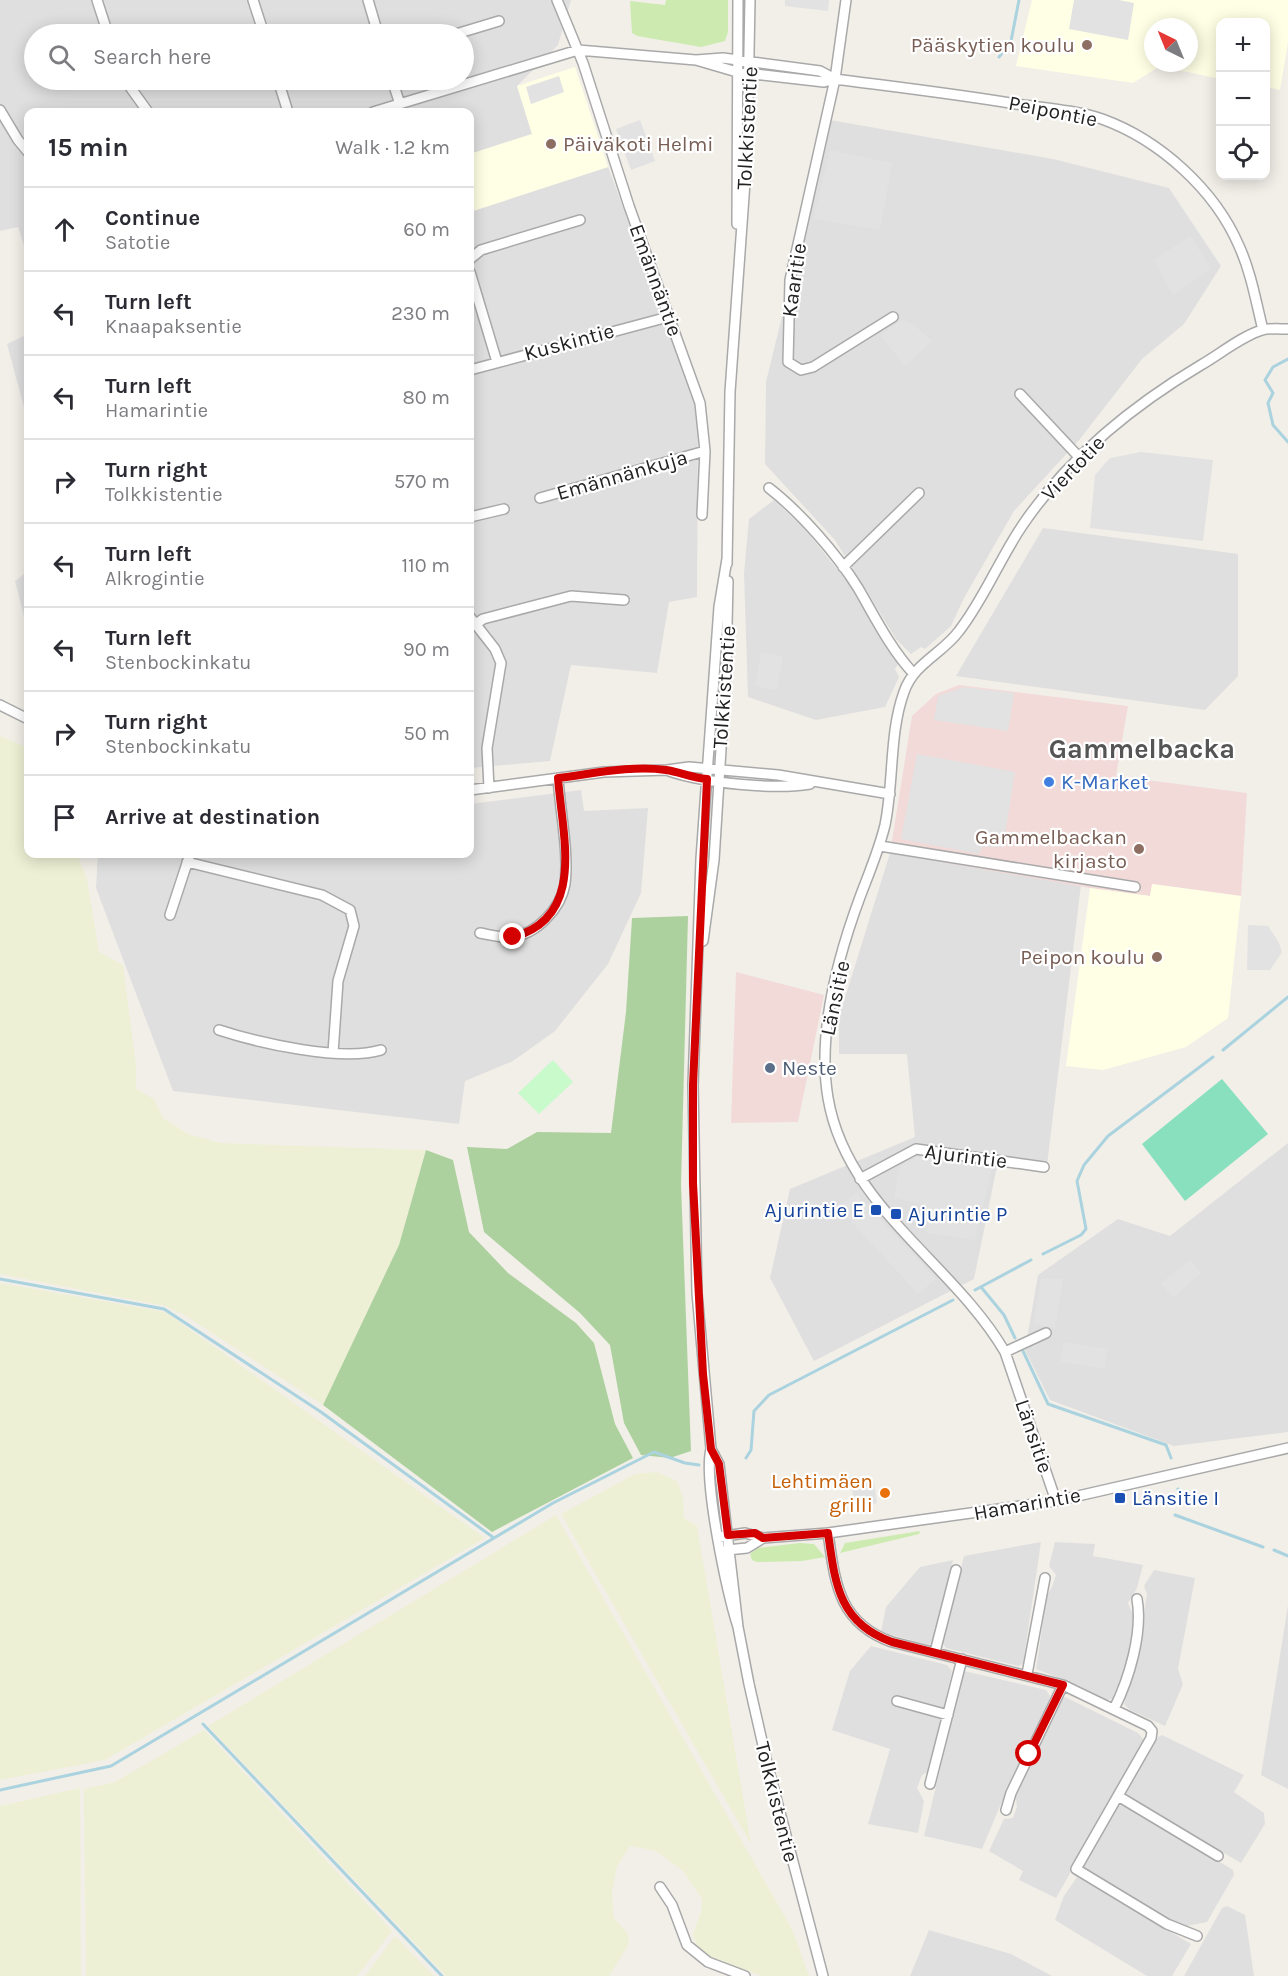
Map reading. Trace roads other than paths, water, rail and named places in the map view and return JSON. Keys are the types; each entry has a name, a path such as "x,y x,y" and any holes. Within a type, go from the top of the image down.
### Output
{"street":[{"path":"97,0 105,24"},
{"path":"253,0 261,24"},
{"path":"368,0 375,24"},
{"name":"Emännäntie","path":"556,0 578,50 629,206 700,403 705,451 702,515"},
{"name":"Tolkkistentie","path":"738,0 735,198 738,256"},
{"name":"Tolkkistentie","path":"699,958 708,919 727,660 730,392 751,62 750,0"},
{"path":"835,79 846,0"},
{"path":"474,29 500,21"},
{"path":"474,82 578,50 696,60"},
{"name":"Peipontie","path":"696,60 723,58 820,71 835,79 1101,119 1157,148 1203,191 1224,218 1245,261 1263,330"},
{"name":"Peipontie","path":"696,60 750,74 824,82 835,79"},
{"name":"Kaaritie","path":"835,79 790,280 788,362 801,370 813,367 893,317"},
{"path":"132,90 145,108"},
{"path":"281,90 287,108"},
{"path":"395,90 400,104"},
{"path":"386,108 446,90"},
{"path":"0,111 24,147"},
{"path":"474,256 481,250 580,220"},
{"path":"474,285 497,362"},
{"name":"Kuskintie","path":"474,369 669,317"},
{"name":"Viertotie","path":"913,673 959,632 1021,527 1079,457 1160,391 1263,330 1288,329"},
{"path":"1020,394 1079,457"},
{"name":"Emännänkuja","path":"540,498 705,451"},
{"path":"769,488 786,501 843,567 897,653 913,673"},
{"path":"843,567 919,493"},
{"path":"474,517 504,510"},
{"name":"Tolkkistentie","path":"727,559 719,607 701,871 693,1085 693,1183 697,1293 711,1449 719,1464 723,1536 738,1627 767,1763 823,1976"},
{"path":"474,621 571,596 624,600"},
{"path":"474,622 495,649 501,663 487,748 489,788"},
{"name":"Länsitie","path":"913,673 904,691 899,712 890,794 880,846 858,901 825,1032 828,1100 842,1145 860,1179 889,1215 975,1308 1005,1352 1056,1501"},
{"path":"0,705 24,717"},
{"path":"474,790 558,778 625,771 667,770 688,766 778,775 890,794"},
{"path":"667,770 686,777 776,786 817,783"},
{"path":"480,933 503,937 524,934 547,918 563,894 565,871 558,778"},
{"path":"880,846 1135,887"},
{"path":"170,915 189,858 322,896 350,910 354,926 338,981 333,1053"},
{"path":"219,1030 242,1038 333,1053 369,1053 381,1050"},
{"name":"Ajurintie","path":"860,1179 916,1149 1044,1167"},
{"path":"1005,1352 1046,1333"},
{"name":"Hamarintie","path":"725,1550 754,1545 763,1538 828,1533 1056,1501 1288,1448"},
{"name":"Hamarintie","path":"723,1536 755,1533 763,1538"},
{"path":"828,1533 839,1595 853,1616 877,1636 1063,1685 1148,1726 1152,1731 1151,1738 1071,1879"},
{"path":"935,1652 956,1570"},
{"path":"1028,1674 1045,1578"},
{"path":"1114,1709 1130,1671 1139,1614 1137,1599"},
{"path":"930,1784 962,1659"},
{"path":"1006,1810 1011,1792 1063,1685"},
{"path":"897,1701 948,1715"},
{"path":"1118,1796 1218,1856"},
{"path":"1076,1869 1167,1924 1197,1936"},
{"path":"660,1887 672,1905 687,1945 708,1962 745,1976"}],"waterway":[{"path":"999,57 1011,41 1019,0"},
{"path":"1288,359 1273,367 1265,380 1273,393 1268,403 1273,425 1288,442"},
{"path":"1223,1050 1288,997"},
{"path":"1043,1254 1081,1235 1086,1229 1077,1181 1084,1165 1108,1136 1213,1057"},
{"path":"975,1290 1031,1260"},
{"path":"0,1279 164,1309 321,1412 494,1538"},
{"path":"981,1287 1004,1315 1015,1338"},
{"path":"746,1458 751,1450 754,1411 769,1395 953,1300"},
{"path":"1023,1351 1048,1404 1166,1445 1171,1458"},
{"path":"0,1790 111,1766 553,1503 654,1452 685,1463 699,1465"},
{"path":"1175,1515 1263,1547"},
{"path":"1274,1550 1288,1556"},
{"path":"203,1724 442,1976"}],"place":[{"name":"Pääskytien koulu","path":"1087,45"},
{"name":"Päiväkoti Helmi","path":"551,144"},
{"name":"K-Market","path":"1049,782"},
{"name":"Gammelbackan kirjasto","path":"1139,849"},
{"name":"Peipon koulu","path":"1157,957"},
{"name":"Neste","path":"770,1068"},
{"name":"Ajurintie E","path":"876,1210"},
{"name":"Ajurintie P","path":"896,1214"},
{"name":"Lehtimäen grilli","path":"885,1493"},
{"name":"Länsitie I","path":"1120,1498"}],"district":[{"name":"Gammelbacka","path":"1142,749"}]}
